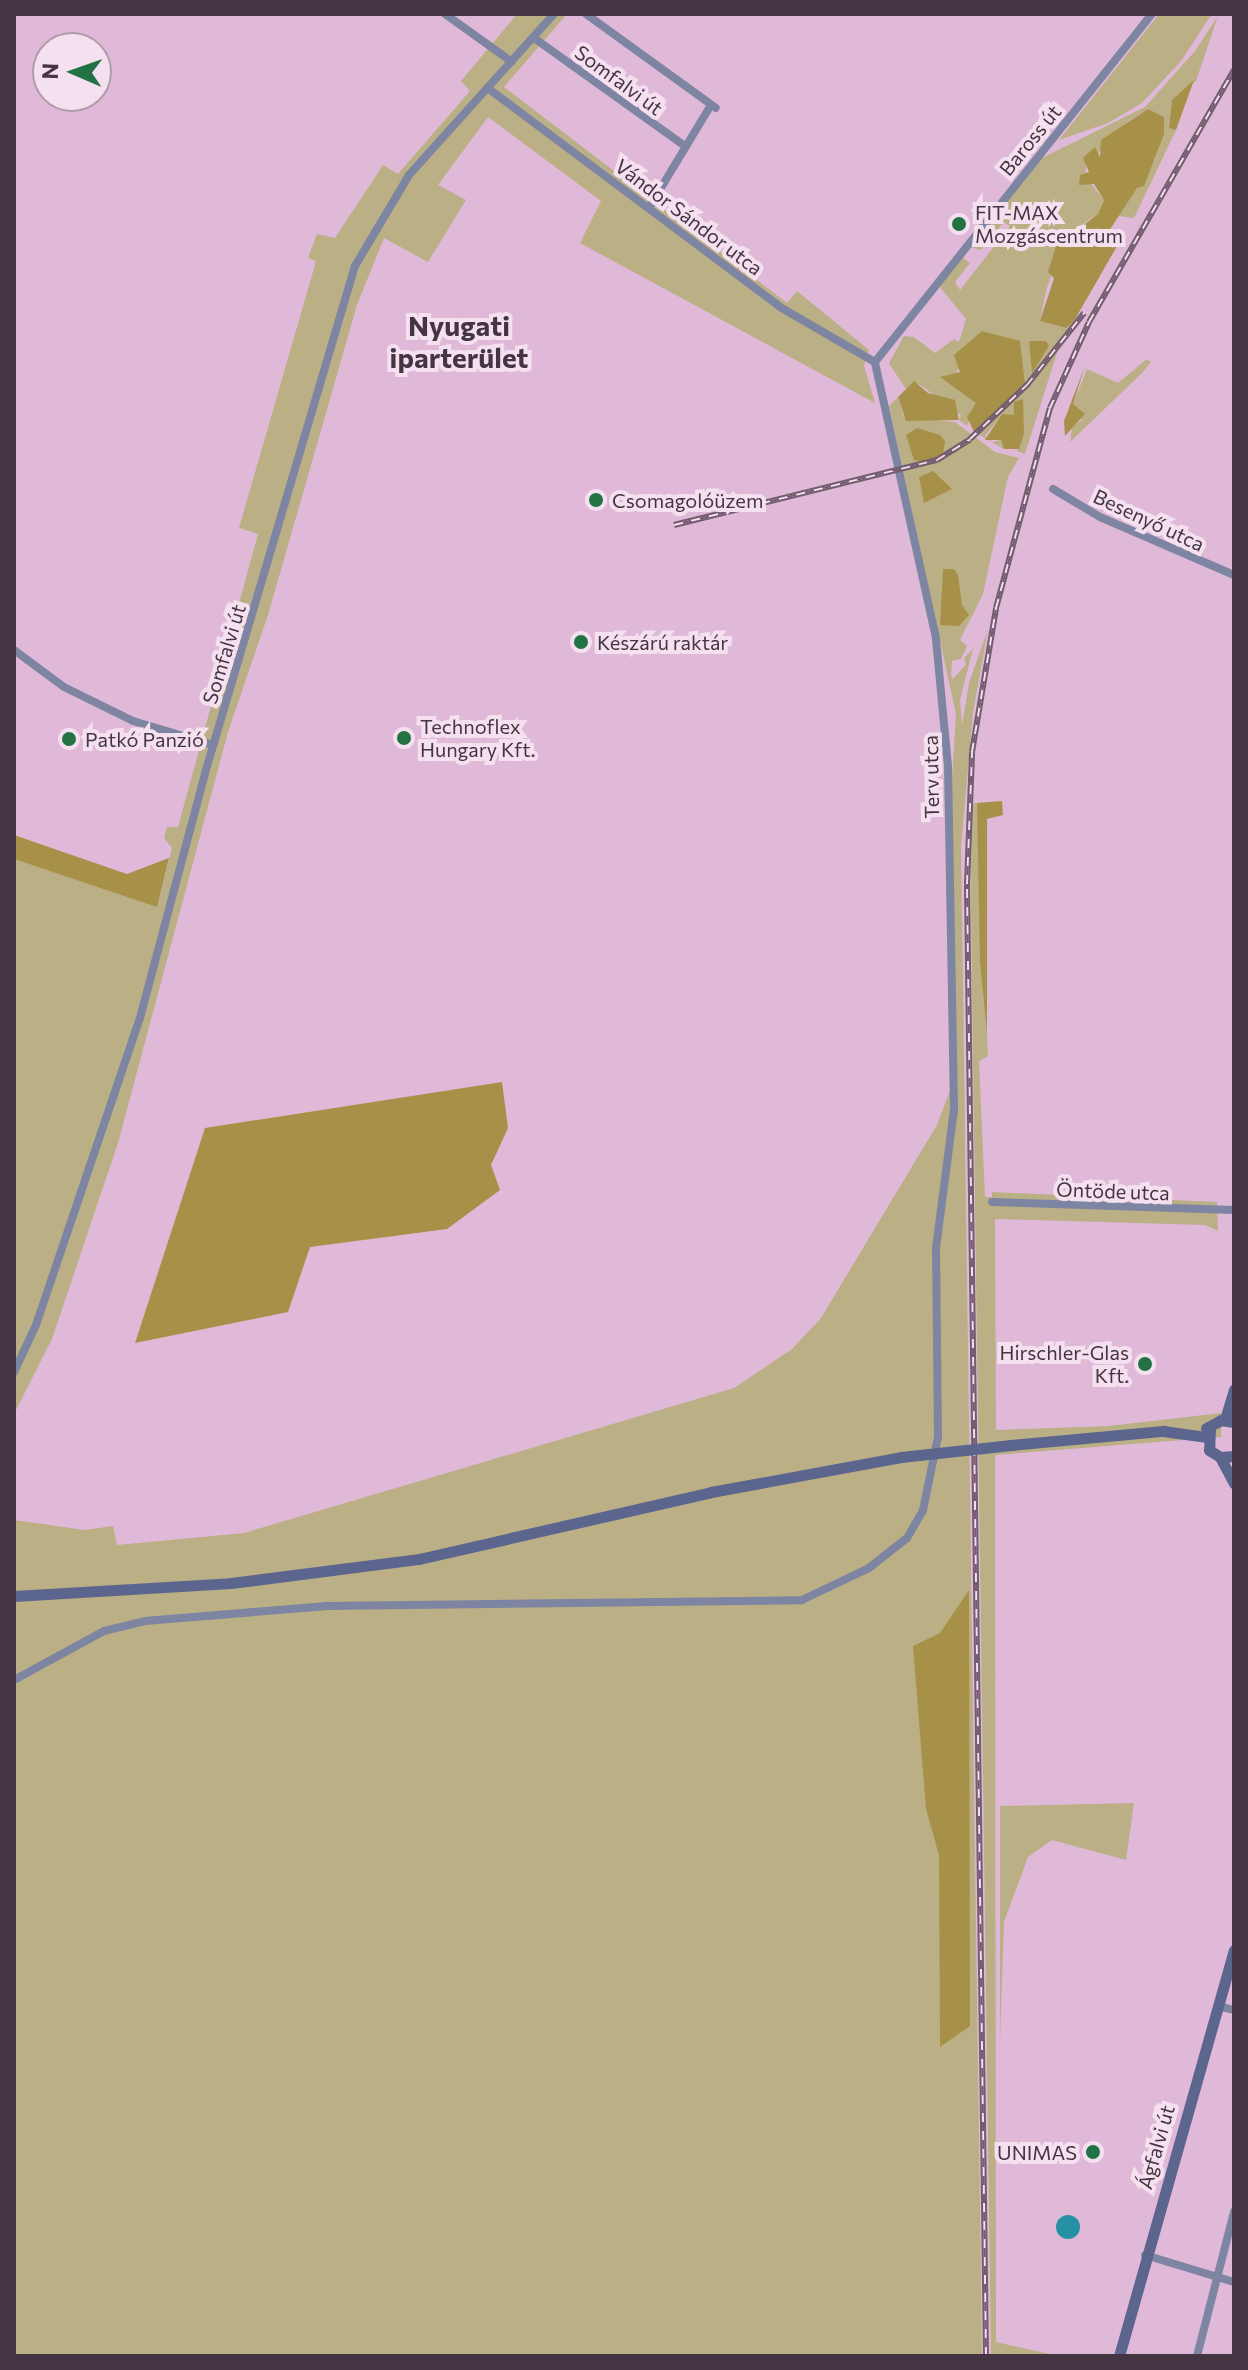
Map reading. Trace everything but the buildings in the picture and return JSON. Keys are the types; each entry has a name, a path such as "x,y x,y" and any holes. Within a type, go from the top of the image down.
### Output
{"main road":[{"path":"14,1596 231,1583 365,1567 490,1546 711,1492 901,1457 1011,1445 1203,1432 1229,1421 1234,1389"},
{"path":"1203,1432 1209,1450 1220,1457 1234,1483"},
{"path":"1220,1457 1234,1456"},
{"name":"Ágfalvi út","path":"1119,2356 1188,2099 1221,2007 1234,1950"}],"street":[{"path":"445,14 512,62"},
{"name":"Somfalvi út","path":"14,1372 36,1325 140,1018 213,745 355,266 409,175 554,14"},
{"path":"586,14 714,106 685,146 650,206"},
{"name":"Baross út","path":"875,362 1152,14"},
{"name":"Somfalvi út","path":"534,38 685,146"},
{"name":"Vándor Sándor utca","path":"489,89 650,206 780,307 875,362"},
{"name":"Terv utca","path":"14,1680 104,1631 145,1621 327,1606 773,1604 829,1591 907,1538 927,1498 938,1437 936,1248 945,1199 954,1110 945,714 926,587 875,362"},
{"name":"Besenyő utca","path":"1053,489 1100,517 1234,575"},
{"path":"14,650 33,660 55,682 133,721 213,745"},
{"name":"Öntöde utca","path":"992,1202 1234,1210"},
{"path":"1221,2007 1234,2010"},
{"path":"1197,2356 1215,2276 1234,2212"},
{"path":"1145,2255 1234,2282"}],"shaded area":[{"path":"517,14 567,14 504,87 787,303 797,291 869,350 864,366 875,403 580,243 601,201 488,117 438,185 466,200 428,262 384,238 357,305 268,615 228,732 118,1143 52,1339 14,1414 14,859 157,906 172,848 164,838 167,827 178,827 258,534 239,528 316,261 308,258 317,234 335,238 383,165 398,174 470,91 461,81"},
{"path":"1159,14 1212,14 1181,61 1142,103 1108,123 1059,140"},
{"path":"1218,16 1196,81 1172,100 1169,128 1176,130 1134,218 1118,216 1155,159 1163,124 1148,109 1127,122 1086,167 1085,176 1104,200 1098,214 1064,236 1046,291 1040,321 1065,328 1074,321 1061,340 1025,454 1017,451 1024,434 1014,415 1002,415 985,436 992,442 1001,440 1004,449 974,432 1001,408 1007,339 982,331 955,375 955,385 976,403 967,426 959,420 961,415 919,384 905,388 889,363 904,336 914,337 935,353 954,339 959,342 966,319 939,286 962,257 970,263 955,282 960,290 1010,226 1004,222 981,250 970,247 1040,159 1145,107 1195,51"},
{"path":"1194,80 1176,130 1169,128 1172,100"},
{"path":"1148,109 1164,117 1164,134 1144,186 1137,188 1107,234 1120,241 1074,321 1066,328 1040,321 1054,278 1048,272 1056,246 1098,214 1104,200 1094,184 1079,185 1080,175 1089,172 1083,158 1095,147 1100,157 1101,140"},
{"path":"982,331 1020,341 1025,384 974,432 967,417 976,403 940,377 960,372 954,355"},
{"path":"1029,341 1046,341 1049,346 1032,373"},
{"path":"1147,359 1151,362 1142,373 1070,442 1072,427 1082,420 1073,404 1087,369 1118,383"},
{"path":"1085,366 1073,404 1085,414 1065,436 1064,421"},
{"path":"914,381 928,393 955,400 959,420 906,421 898,397"},
{"path":"898,397 904,417 955,422 995,452 1019,458 1008,477 983,594 960,640 967,646 961,659 952,661 951,676 953,679 966,664 964,658 973,649 960,700 962,725 969,683 988,629 973,713 961,847 982,2356 14,2356 14,1520 85,1530 113,1526 117,1545 244,1533 734,1388 792,1349 821,1318 937,1125 954,1080 949,1055 953,1026 951,796 956,714 889,406"},
{"path":"1023,399 1024,434 1019,449 1004,449 1001,440 985,440 1002,414 1014,415 1014,402"},
{"path":"917,428 940,435 945,441 943,454 926,462 914,460 906,435"},
{"path":"933,471 952,489 924,503 919,477"},
{"path":"943,569 954,569 958,575 962,605 969,615 959,626 940,625"},
{"path":"1002,801 1003,815 987,819 987,1033 980,961 977,803"},
{"path":"977,803 988,1056 979,1061 985,1197 992,1197 992,1192 1217,1202 1218,1231 1205,1225 995,1219 996,1430 1109,1426 1221,1413 1221,1437 995,1455 996,2342 1058,2356 991,2356 970,840 971,804"},
{"path":"14,835 127,874 169,858 157,907 14,859"},
{"path":"502,1082 508,1128 491,1165 500,1190 447,1229 310,1247 288,1312 135,1343 205,1128"},
{"path":"969,1590 970,2026 940,2047 939,1855 926,1809 913,1646 940,1633"},
{"path":"1134,1803 1126,1860 1052,1840 1028,1857 1004,1922 1000,2041 1000,1806"}],"water":[{"path":"1068,2215 1076,2219 1080,2227 1076,2235 1068,2239 1060,2235 1056,2227 1060,2219"}],"railway":[{"path":"986,2356 967,884 972,752 996,608 1050,408 1089,322 1234,70"},
{"path":"674,525 937,460 970,439 1027,385 1084,313"}],"place":[{"name":"FIT-MAX Mozgáscentrum","path":"959,224"},
{"name":"Csomagolóüzem","path":"596,500"},
{"name":"Készárú raktár","path":"581,642"},
{"name":"Technoflex Hungary Kft.","path":"404,738"},
{"name":"Patkó Panzió","path":"69,739"},
{"name":"Hirschler-Glas Kft.","path":"1145,1364"},
{"name":"UNIMAS","path":"1093,2152"}],"district":[{"name":"Nyugati iparterület","path":"459,341"}]}
